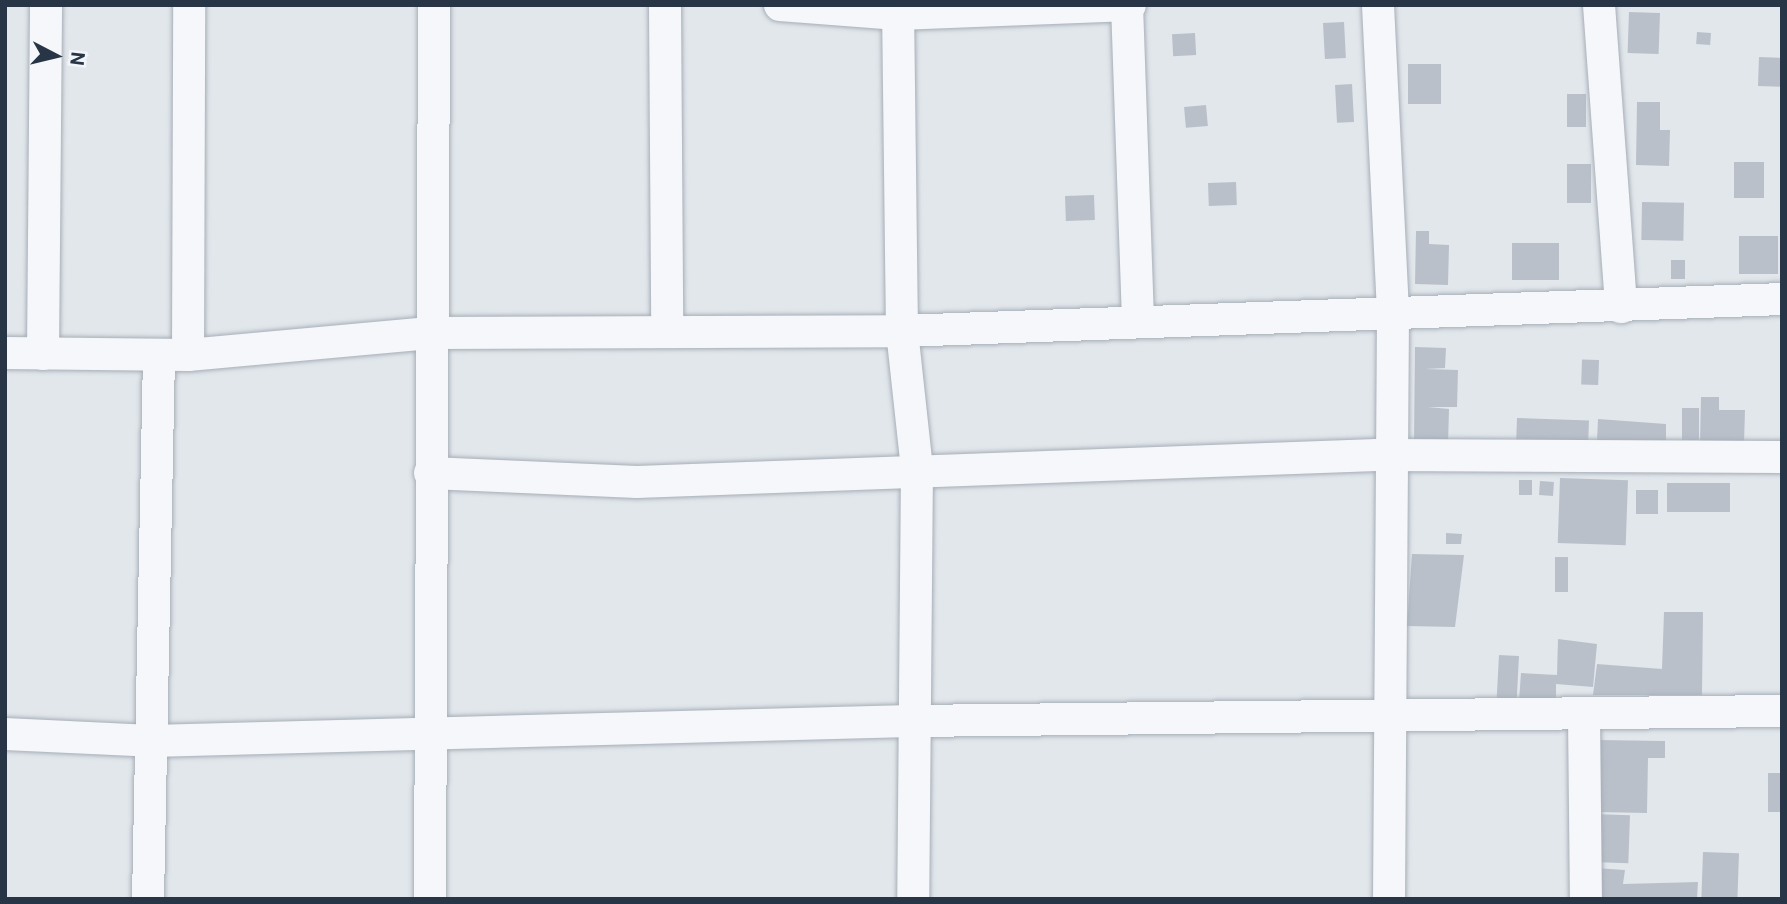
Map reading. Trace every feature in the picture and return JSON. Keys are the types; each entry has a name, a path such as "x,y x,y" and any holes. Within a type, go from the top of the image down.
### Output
{"street":[{"path":"43,354 46,5"},
{"path":"148,899 151,741 189,5"},
{"path":"430,899 428,733 434,5"},
{"path":"665,5 667,329"},
{"path":"780,5 898,9 1128,5 1138,321"},
{"path":"1378,5 1393,315 1386,719 1389,899"},
{"path":"1599,5 1621,307"},
{"path":"898,9 902,331 917,468 911,721 913,899"},
{"path":"5,354 173,355 430,333 667,329 902,331 1138,321 1621,307 1782,299"},
{"path":"430,473 637,482 917,468 1390,455 1782,457"},
{"path":"5,734 151,741 911,721 1386,719 1782,711"},
{"path":"1584,715 1586,899"}],"building":[{"path":"1629,12 1660,13 1659,54 1628,53"},
{"path":"1344,22 1346,58 1325,59 1323,23"},
{"path":"1697,32 1711,33 1710,45 1696,44"},
{"path":"1195,33 1196,55 1173,56 1172,34"},
{"path":"1759,57 1782,58 1781,87 1758,86"},
{"path":"1408,64 1441,64 1441,104 1408,104"},
{"path":"1352,84 1354,122 1337,123 1335,85"},
{"path":"1567,94 1586,94 1586,127 1567,127"},
{"path":"1637,102 1660,102 1660,130 1670,130 1669,166 1636,165"},
{"path":"1206,105 1208,126 1186,128 1184,107"},
{"path":"1734,162 1764,162 1764,198 1734,198"},
{"path":"1567,164 1591,164 1591,203 1567,203"},
{"path":"1236,182 1237,205 1209,206 1208,183"},
{"path":"1094,195 1095,220 1066,221 1065,196"},
{"path":"1642,202 1684,203 1683,241 1641,240"},
{"path":"1416,231 1429,231 1429,244 1449,245 1448,285 1415,284"},
{"path":"1739,236 1778,236 1778,274 1739,274"},
{"path":"1512,243 1559,243 1559,280 1512,280"},
{"path":"1671,260 1685,260 1685,279 1671,279"},
{"path":"1415,347 1446,348 1445,368 1425,369 1458,370 1457,407 1428,407 1449,409 1448,444 1414,443"},
{"path":"1582,359 1599,360 1598,385 1581,384"},
{"path":"1701,397 1719,397 1719,410 1745,410 1744,443 1700,442"},
{"path":"1682,408 1699,408 1699,440 1682,440"},
{"path":"1517,418 1589,421 1588,444 1516,442"},
{"path":"1598,419 1666,424 1666,442 1597,441"},
{"path":"1560,478 1628,480 1626,545 1558,543"},
{"path":"1519,480 1532,480 1532,495 1519,495"},
{"path":"1540,481 1554,482 1553,496 1539,495"},
{"path":"1667,483 1730,483 1730,512 1667,512"},
{"path":"1636,490 1658,490 1658,514 1636,514"},
{"path":"1446,533 1462,534 1461,544 1446,544"},
{"path":"1412,554 1464,555 1455,627 1407,626"},
{"path":"1555,557 1568,557 1568,592 1555,592"},
{"path":"1664,612 1703,612 1702,695 1593,695 1597,664 1662,669"},
{"path":"1558,639 1597,644 1593,687 1556,684 1556,701 1519,701 1521,673 1557,675"},
{"path":"1499,655 1519,656 1517,699 1497,698"},
{"path":"1598,740 1665,741 1665,758 1648,758 1647,813 1597,812"},
{"path":"1768,773 1782,773 1782,812 1768,812"},
{"path":"1594,814 1630,815 1628,863 1592,862"},
{"path":"1703,852 1739,853 1737,899 1701,899"},
{"path":"1595,868 1625,870 1623,884 1698,882 1697,899 1600,899"}]}
